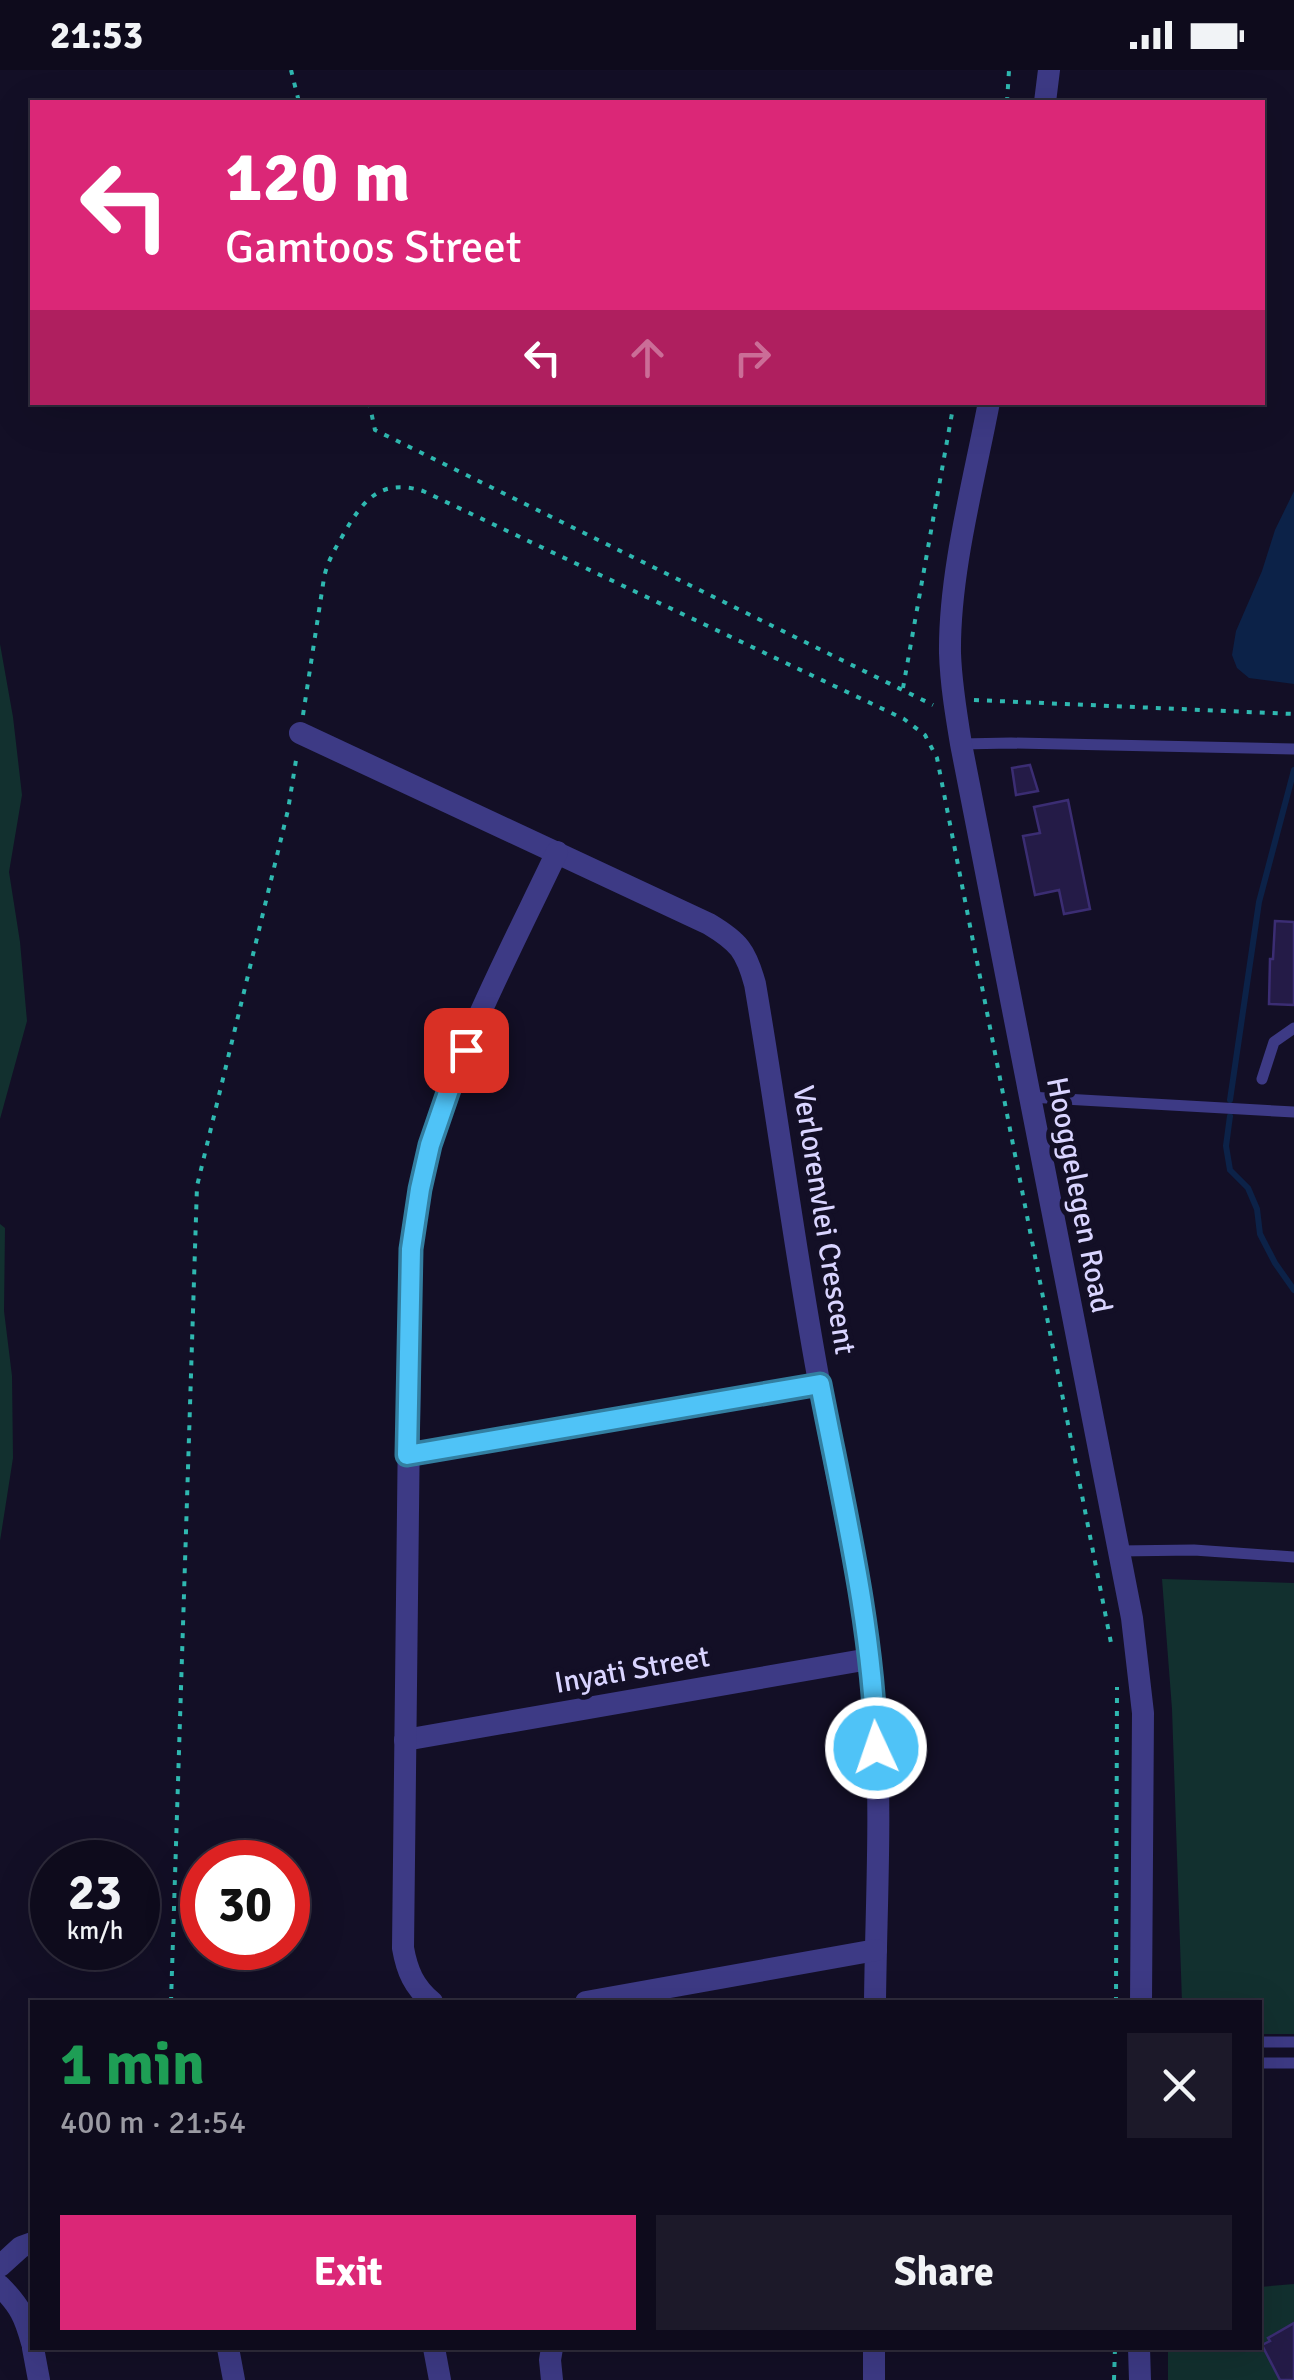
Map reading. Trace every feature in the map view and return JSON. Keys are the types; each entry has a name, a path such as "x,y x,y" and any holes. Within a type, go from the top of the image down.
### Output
{"street":[{"path":"1045,100 1049,70"},
{"name":"Hooggelegen Road","path":"988,405 954,583 950,654 955,708 1132,1618 1143,1713 1142,2000"},
{"name":"Verlorenvlei Crescent","path":"300,733 710,924 731,937 749,961 764,1032 820,1384 848,1526 875,1715 876,2000"},
{"path":"429,2000 411,1978 403,1948 411,1249 430,1145 453,1078 557,852"},
{"path":"407,1455 820,1384"},
{"name":"Inyati Street","path":"405,1740 868,1659"},
{"path":"597,2000 876,1950"},
{"path":"0,2266 21,2247 30,2245"},
{"path":"0,2286 25,2316 30,2335"},
{"path":"34,2350 38,2380"},
{"path":"228,2350 234,2380"},
{"path":"434,2350 440,2380"},
{"path":"552,2350 552,2380"},
{"path":"874,2350 874,2380"},
{"path":"1140,2350 1140,2380"}],"lane":[{"path":"961,744 1294,750"},
{"path":"1262,1080 1274,1042 1294,1028"},
{"path":"1029,1097 1294,1112"},
{"path":"1119,1551 1194,1550 1294,1557"},
{"path":"1262,2042 1294,2042"},
{"path":"1262,2063 1294,2063"}],"path":[{"path":"291,70 298,100"},
{"path":"1007,100 1009,70"},
{"path":"370,405 375,430 903,690 955,708 1294,714"},
{"path":"903,690 953,405"},
{"path":"171,2000 196,1186 288,810 324,578 330,559 358,509 386,489 411,488 441,500 904,718 925,735 937,758 1113,1653"},
{"path":"1116,2000 1117,1673"},
{"path":"1114,2350 1114,2380"}],"green space":[{"path":"0,644 22,795 9,872 27,1021 0,1119"},
{"path":"0,1224 5,1228 4,1311 12,1376 13,1458 0,1541"},
{"path":"1162,1579 1294,1583 1294,2034 1262,2034 1262,2000 1182,2000 1172,1709"},
{"path":"1294,2284 1294,2380 1168,2380 1168,2350 1262,2350 1262,2287"}],"water":[{"path":"1294,491 1294,684 1249,678 1237,668 1232,655 1236,631"}],"building":[{"path":"1030,765 1038,791 1016,795 1012,768"},
{"path":"1068,800 1090,909 1064,914 1059,890 1035,895 1023,836 1040,833 1034,807"},
{"path":"1275,921 1294,922 1294,1005 1269,1004"},
{"path":"1294,2323 1294,2380 1280,2380 1262,2345"}],"waterway":[{"path":"1230,1100 1259,902 1294,770"},
{"path":"1230,1116 1226,1146 1230,1170 1248,1188 1257,1209 1260,1234 1294,1290"}],"route":[{"path":"466,1050 430,1145 411,1249 407,1455 820,1384 864,1626 876,1748"}]}
